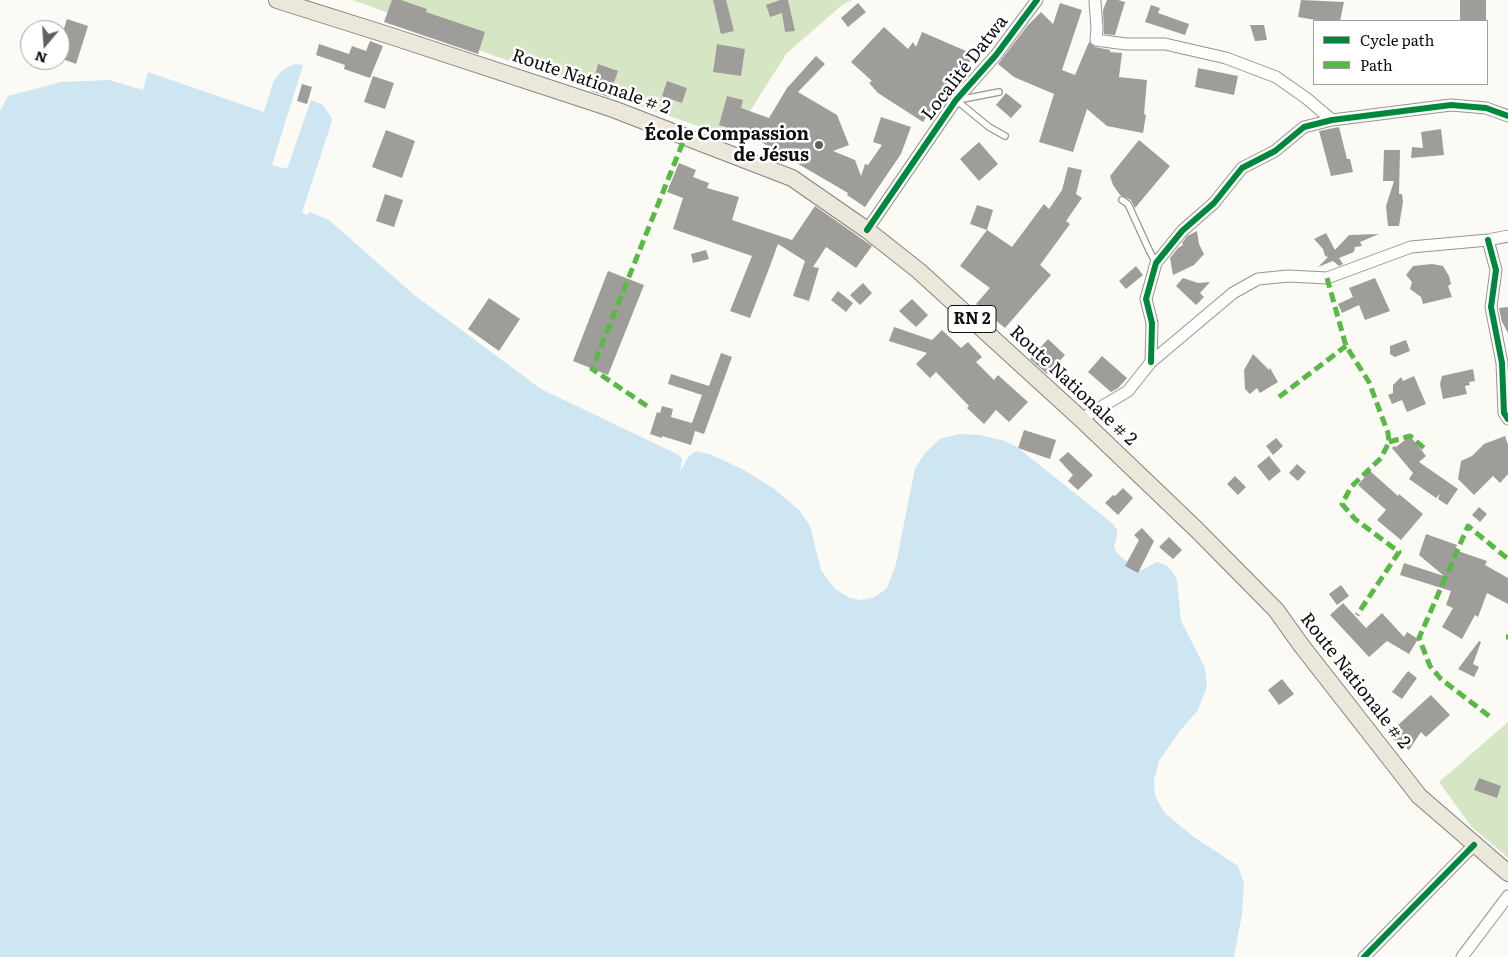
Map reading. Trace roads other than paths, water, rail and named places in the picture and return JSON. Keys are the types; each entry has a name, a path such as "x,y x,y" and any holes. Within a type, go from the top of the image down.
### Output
{"main road":[{"name":"Route Nationale # 2","path":"278,0 613,109 792,178 867,230 920,270 1081,419 1197,530 1276,610 1301,645 1419,796 1508,874"}],"street":[{"name":"Localité Datwa","path":"867,230 956,100 996,55 1037,0"},
{"path":"1083,0 1097,1 1096,40 1126,44 1165,44 1226,58 1276,77 1306,98 1332,120"},
{"path":"1150,362 1152,323 1146,299 1156,263 1182,231 1214,203 1242,168 1275,152 1304,127 1332,120 1450,105 1486,108 1508,116"},
{"path":"1081,419 1128,391 1150,362 1233,293 1258,279 1288,276 1326,278 1411,247 1488,240 1508,236"},
{"path":"1488,240 1496,270 1490,307 1502,363 1504,413 1508,419"},
{"path":"1364,957 1474,845"},
{"path":"1462,957 1508,896"}],"lane":[{"path":"956,100 999,92"},
{"path":"956,100 990,127 1005,136"},
{"path":"1122,200 1128,204 1156,263"}],"water":[{"path":"296,64 303,65 272,165 287,169 311,100 323,105 332,121 302,212 307,215 310,212 329,220 413,294 541,389 679,455 682,459 680,472 688,457 696,451 712,455 742,469 773,488 799,510 810,526 821,570 835,589 850,598 862,600 875,597 887,588 896,564 915,468 926,452 940,439 959,434 980,435 1005,441 1017,447 1112,523 1117,530 1115,550 1137,570 1142,570 1157,562 1166,565 1177,580 1181,621 1205,668 1207,686 1198,710 1179,732 1159,761 1154,780 1155,796 1165,813 1191,835 1238,866 1244,883 1242,914 1234,957 0,957 0,111 8,96 61,82 109,80 143,90 148,72 264,112 274,80 283,70"}],"place":[{"name":"École Compassion de Jésus","path":"819,145"}]}
